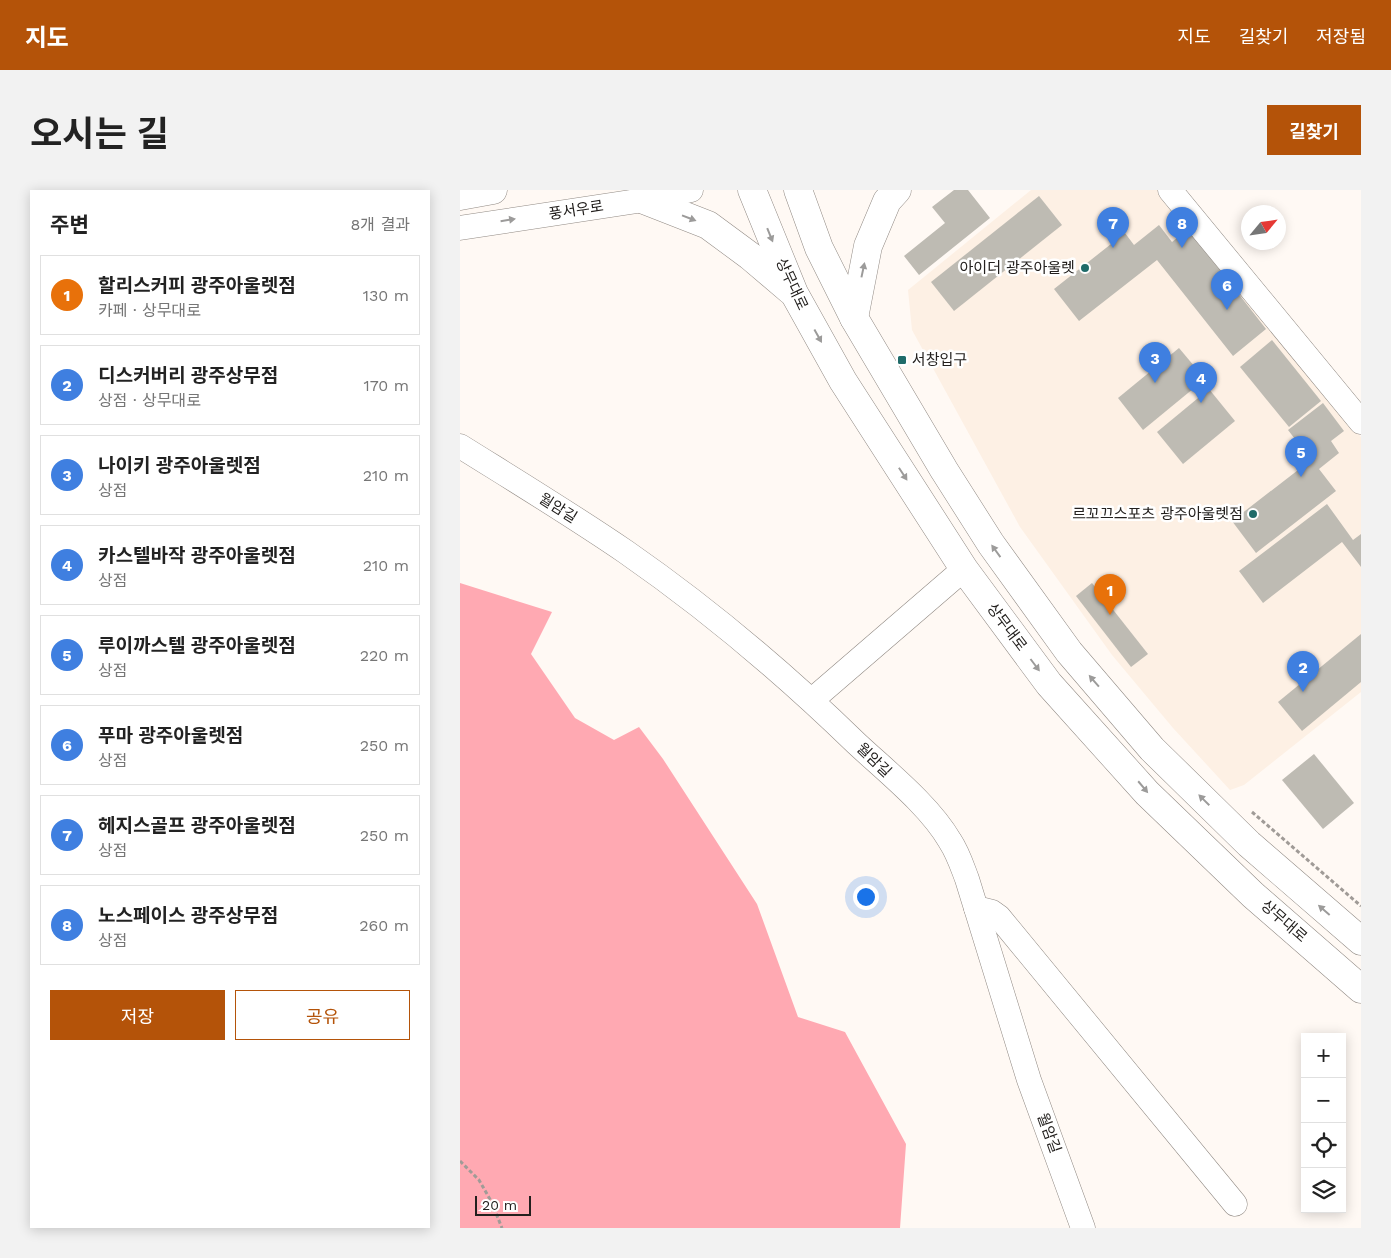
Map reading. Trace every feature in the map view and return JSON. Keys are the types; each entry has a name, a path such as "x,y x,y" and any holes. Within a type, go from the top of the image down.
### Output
{"main road":[{"path":"460,196 493,190"},
{"name":"상무대로","path":"752,190 794,294 843,381 964,569 1049,684 1147,793 1253,895 1361,989"},
{"path":"798,190 819,248 854,318 944,470 991,544 1069,652 1166,762 1249,844 1361,941"},
{"path":"854,318 868,246 887,201 897,190"},
{"path":"650,195 708,225 750,256 794,294"}],"street":[{"name":"풍서우로","path":"460,228 650,195 691,190"},
{"path":"1170,190 1361,422"},
{"name":"월암길","path":"460,446 634,558 735,635 812,700 925,808 944,831 955,850 976,908 1029,1080 1084,1228"},
{"path":"812,700 964,569"},
{"path":"976,908 992,912 999,917 1235,1204"}],"path":[{"path":"1252,812 1361,906"},
{"path":"460,1161 479,1180 491,1201 502,1228"}],"shaded area":[{"path":"1031,190 1161,190 1361,437 1361,692 1244,785 1230,790 1173,728 1112,655 1020,527 912,330 908,290"},
{"path":"460,583 552,612 531,654 575,718 614,740 639,727 663,759 757,904 798,1017 845,1032 906,1144 900,1228 460,1228"}],"building":[{"path":"954,190 968,190 990,218 919,275 904,256 945,223 932,207"},
{"path":"1039,196 1062,225 954,311 931,282"},
{"path":"1159,225 1172,242 1188,229 1266,329 1233,356 1157,260 1079,321 1054,289 1125,233 1134,245"},
{"path":"1272,340 1321,401 1289,427 1240,367"},
{"path":"1179,348 1205,379 1143,430 1118,398"},
{"path":"1209,389 1235,421 1183,464 1157,432"},
{"path":"1323,403 1344,431 1331,441 1339,453 1319,469 1336,491 1256,553 1232,521 1311,460 1288,430"},
{"path":"1327,504 1353,540 1361,534 1361,567 1342,542 1263,603 1239,571"},
{"path":"1092,583 1148,654 1131,667 1076,596"},
{"path":"1361,634 1361,682 1302,731 1278,702"},
{"path":"1314,754 1354,803 1323,829 1282,780"}],"place":[{"name":"헤지스골프 광주아울렛점","path":"1113,248"},
{"name":"노스페이스 광주상무점","path":"1182,248"},
{"name":"아이더 광주아울렛","path":"1085,268"},
{"name":"푸마 광주아울렛점","path":"1227,310"},
{"name":"서창입구","path":"902,360"},
{"name":"나이키 광주아울렛점","path":"1155,383"},
{"name":"카스텔바작 광주아울렛점","path":"1201,403"},
{"name":"루이까스텔 광주아울렛점","path":"1301,477"},
{"name":"르꼬끄스포츠 광주아울렛점","path":"1253,514"},
{"name":"할리스커피 광주아울렛점","path":"1110,615"},
{"name":"디스커버리 광주상무점","path":"1303,692"}]}
